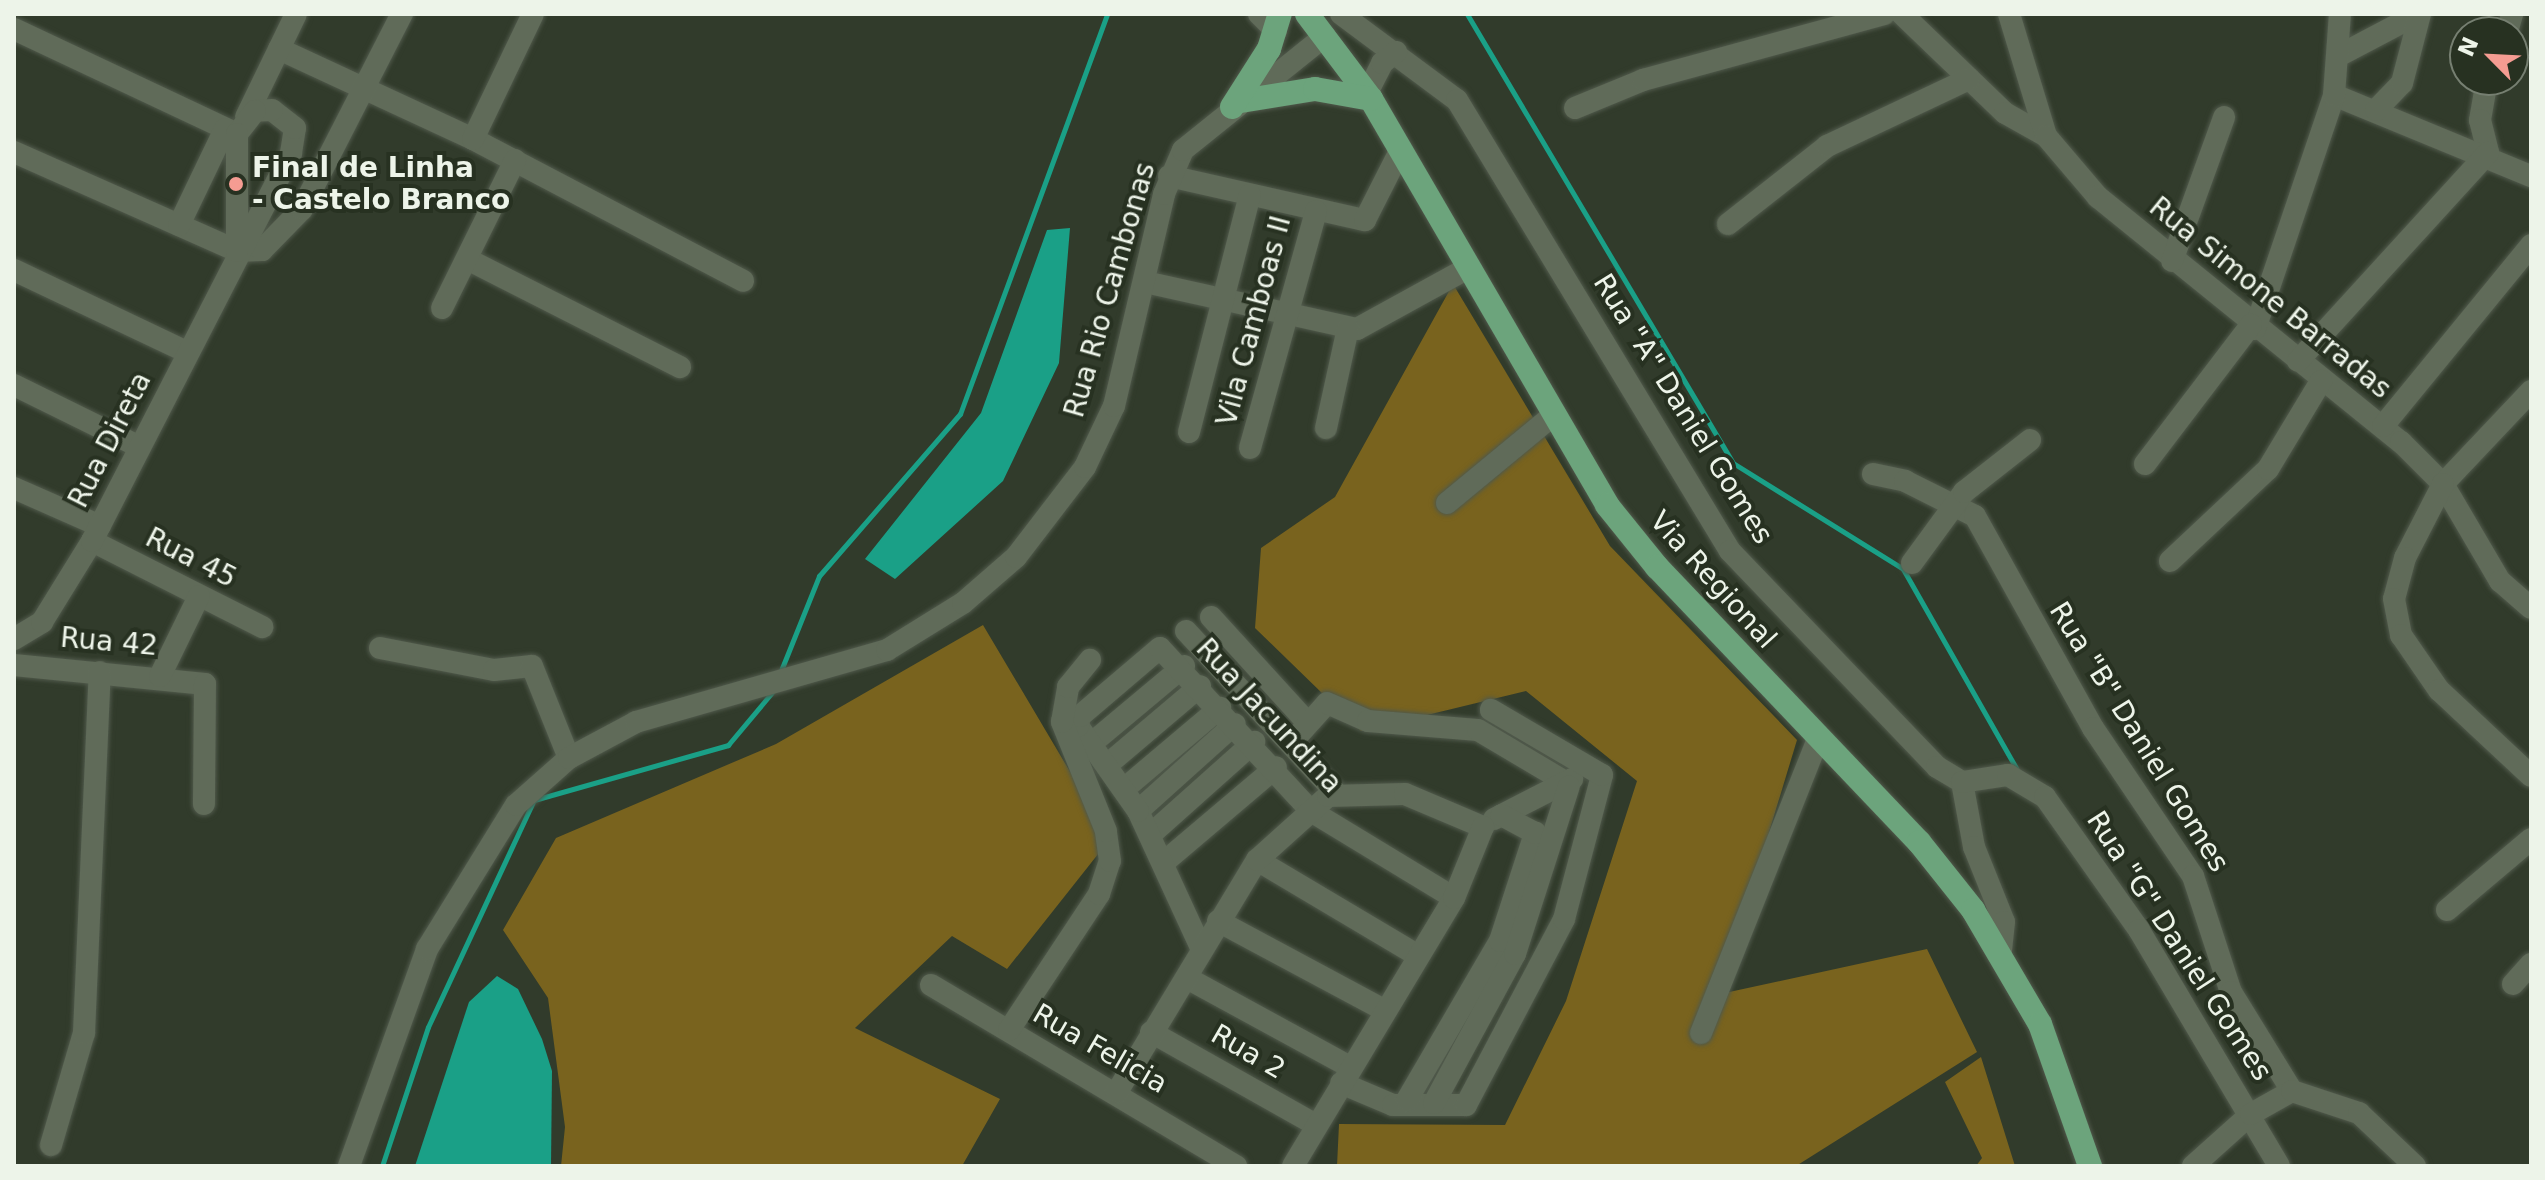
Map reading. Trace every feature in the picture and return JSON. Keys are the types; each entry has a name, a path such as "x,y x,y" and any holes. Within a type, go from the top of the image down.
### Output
{"main road":[{"name":"Via Regional","path":"1307,14 1369,96 1551,417 1632,538 1919,842 2001,953 2060,1069 2090,1166"},
{"path":"1272,20 1243,99 1315,89 1369,96"}],"street":[{"path":"179,225 296,14"},
{"path":"14,152 237,251 262,250 290,226 335,147 402,14"},
{"path":"473,139 533,14"},
{"name":"Rua \"A\" Daniel Gomes","path":"1341,14 1431,75 1476,125 1730,551 1937,767 1962,782"},
{"path":"1575,108 1658,75 1884,14"},
{"path":"1902,14 2005,113 2046,136"},
{"name":"Rua Simone Barradas","path":"2009,14 2046,136 2098,197 2253,327 2383,426 2443,484 2487,564 2531,608"},
{"path":"2145,464 2253,327 2334,95 2340,55 2340,14"},
{"path":"2340,55 2419,14"},
{"path":"2376,110 2402,83 2419,14"},
{"path":"14,29 236,126"},
{"name":"Rua Rio Cambonas","path":"349,1166 395,1027 439,925 516,805 569,758 647,718 859,661 926,627 987,584 1038,533 1100,437 1145,282 1169,176 1193,138 1243,99 1329,41"},
{"path":"279,49 473,139 743,281"},
{"path":"1369,96 1382,63 1396,52"},
{"path":"1728,224 1827,146 1939,99 1969,79"},
{"path":"2334,95 2488,153 2531,176"},
{"path":"2484,96 2480,120 2488,153"},
{"name":"Rua Direta","path":"14,639 42,622 96,534 295,141 295,128 281,114 263,108 236,126 237,251"},
{"path":"2172,261 2224,117"},
{"path":"1169,176 1365,220 1400,151"},
{"path":"2298,361 2488,153"},
{"path":"442,308 515,160"},
{"path":"1189,432 1250,195"},
{"name":"Vila Camboas II","path":"1250,448 1316,211"},
{"path":"2383,426 2531,245"},
{"path":"467,259 680,367"},
{"path":"1145,282 1353,328 1466,269"},
{"path":"14,270 187,352"},
{"path":"1326,428 1353,328"},
{"path":"2170,561 2268,469 2321,381"},
{"path":"14,385 140,447"},
{"path":"2531,391 2443,484 2405,558 2395,617 2439,690 2531,776"},
{"path":"1447,503 1551,417"},
{"path":"1912,563 1955,504 2030,440"},
{"name":"Rua \"B\" Daniel Gomes","path":"1873,474 1955,504 1975,516 2093,728 2193,876 2231,992 2292,1091"},
{"name":"Rua 45","path":"14,488 199,596 262,627"},
{"path":"160,676 199,596"},
{"path":"1211,617 1306,721"},
{"path":"1186,631 1292,742 1335,792"},
{"path":"380,648 494,670 528,663 569,758"},
{"name":"Rua Jacundina","path":"1092,743 1078,726 1080,716 1164,649 1184,666 1254,742 1311,811 1454,898"},
{"path":"1009,1030 1099,894 1110,861 1106,831 1062,722 1068,687 1090,660"},
{"name":"Rua 42","path":"14,665 199,681 207,687 204,804"},
{"path":"1184,666 1092,743 1138,811 1202,950"},
{"path":"51,1145 84,1033 100,672"},
{"path":"1107,765 1200,686"},
{"path":"1292,742 1306,721 1327,703 1368,721 1475,729 1569,785"},
{"path":"1187,978 1346,1075 1383,1103 1407,1100 1469,1102 1535,981 1564,919 1603,778 1589,765 1491,710"},
{"path":"1124,789 1227,716"},
{"path":"1138,811 1227,716"},
{"path":"1701,1033 1819,737"},
{"path":"1150,835 1254,742"},
{"path":"1293,1166 1382,1009 1454,898 1492,821 1569,785 1589,765"},
{"path":"1163,863 1276,767"},
{"name":"Rua \"G\" Daniel Gomes","path":"1962,782 2021,778 2084,844 2251,1114 2276,1162"},
{"path":"1962,782 1974,847 2004,922 2001,953"},
{"path":"1434,1103 1515,954 1569,785"},
{"path":"1117,1092 1257,860 1335,792 1405,794 1535,833 1500,941 1407,1100"},
{"path":"2447,910 2531,839"},
{"path":"1257,860 1417,955"},
{"path":"1218,921 1382,1009"},
{"path":"2513,984 2531,964"},
{"name":"Rua Felicia","path":"931,985 1117,1092 1236,1166"},
{"name":"Rua 2","path":"1151,1032 1316,1125"},
{"path":"2193,1166 2251,1114 2292,1091 2349,1108 2380,1127 2415,1166"}],"shaded area":[{"path":"1453,284 1610,546 1797,740 1720,994 1927,949 1977,1052 1796,1166 1337,1166 1339,1124 1505,1125 1566,1001 1637,781 1526,691 1361,731 1255,628 1261,548 1335,497"},
{"path":"983,625 1110,839 1007,969 952,936 855,1028 1000,1099 962,1166 561,1166 565,1127 548,998 503,930 556,838 776,744"},
{"path":"1981,1057 2015,1166 1976,1166 1982,1158 1945,1082"}],"water":[{"path":"1070,228 1059,363 1003,481 895,579 865,559 981,413 1047,230"},
{"path":"497,976 518,989 542,1039 552,1071 551,1166 415,1166 469,1002"}],"waterway":[{"path":"780,673 819,576 960,414 1107,14"},
{"path":"1467,14 1733,463 1903,569 2017,770"},
{"path":"382,1166 428,1027 534,800 728,745 774,690"}],"place":[{"name":"Final de Linha - Castelo Branco","path":"236,184"}]}
